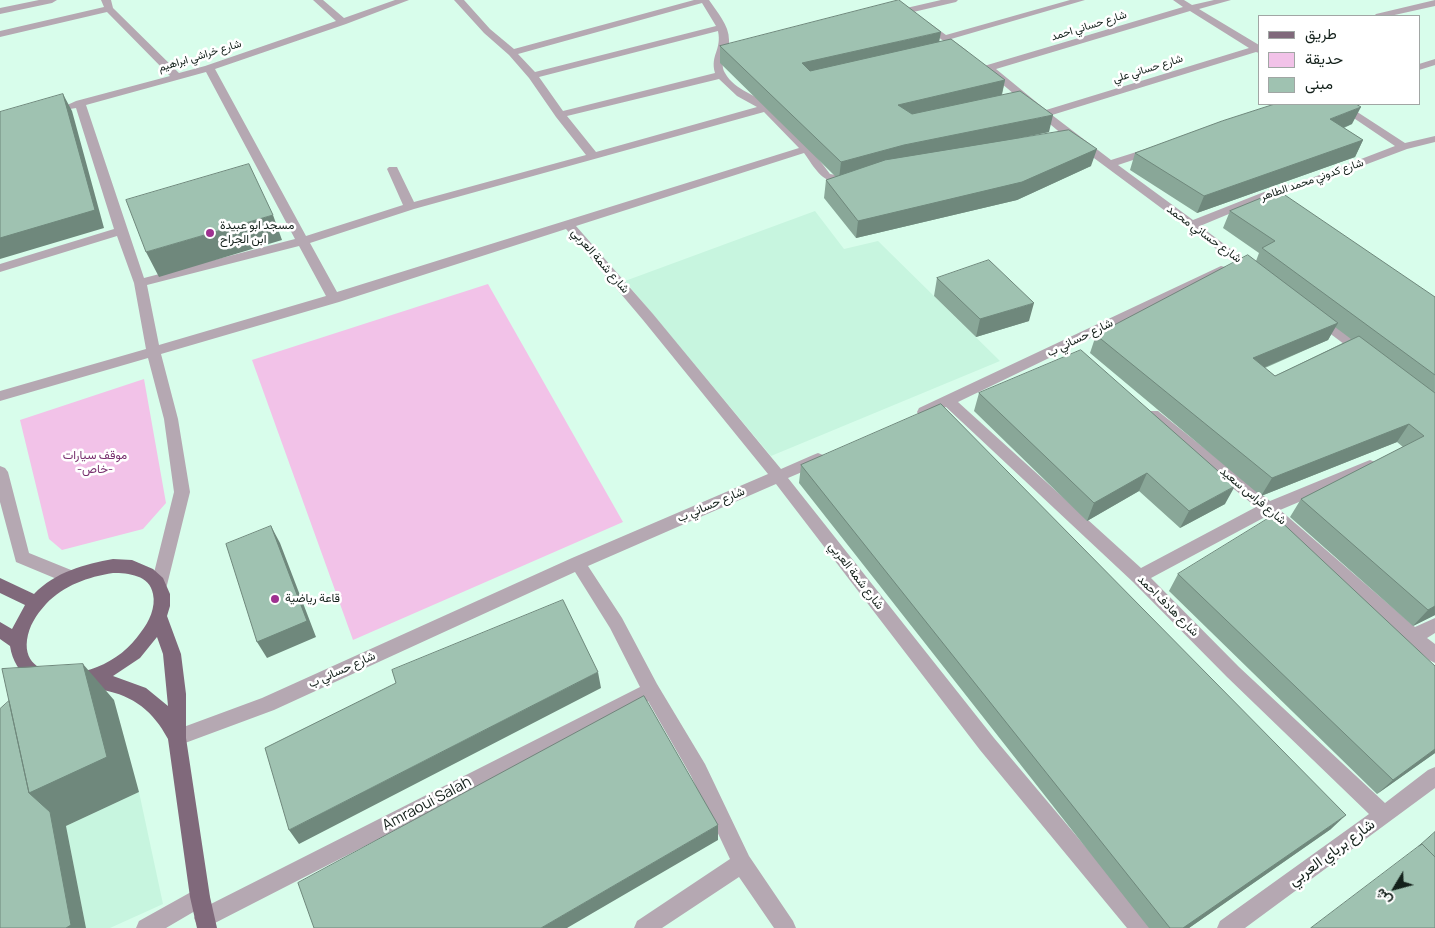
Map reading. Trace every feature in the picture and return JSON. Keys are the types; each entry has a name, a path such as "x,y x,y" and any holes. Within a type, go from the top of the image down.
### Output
{"main road":[{"path":"113,566 132,567 148,574 159,585 163,601 160,618 150,637 133,655 111,669 86,678 52,681 36,676 25,667 18,655 16,641 22,621 36,602 52,588 70,577 91,569 113,566"},
{"path":"0,586 36,602"},
{"path":"160,618 172,654 177,694 177,738 205,923"},
{"path":"0,629 16,641"},
{"path":"86,678 117,684 142,696 163,714 177,738"}],"street":[{"path":"0,11 52,0"},
{"path":"318,0 343,22"},
{"name":"شارع خراشي ابراهيم","path":"62,108 209,68 404,0"},
{"path":"459,0 487,31 512,53 533,76 560,115 593,156"},
{"path":"512,53 704,0 722,28 725,42 717,62 720,76 746,97 766,108 806,149 826,176 832,179 862,178"},
{"path":"879,18 905,10 953,0"},
{"path":"944,38 1080,0"},
{"path":"1178,0 1258,49"},
{"name":"شارع حساني احمد","path":"988,68 1191,8 1226,0"},
{"path":"1407,0 1429,13"},
{"path":"1383,15 1435,3"},
{"path":"0,34 108,4 177,77"},
{"name":"شارع حساني محمد","path":"905,10 944,38 953,49 974,58 988,68 1020,100 1045,114 1067,133 1264,278"},
{"path":"533,76 722,28"},
{"name":"شارع حساني علي","path":"1045,114 1258,49"},
{"path":"717,62 733,57"},
{"path":"1420,67 1435,62"},
{"path":"209,68 334,299"},
{"path":"560,115 720,76"},
{"path":"80,103 121,231 140,283 154,353 171,418 182,492 159,585"},
{"path":"1340,105 1403,147"},
{"path":"140,283 302,241 410,207 766,108"},
{"path":"1051,138 1067,133"},
{"name":"شارع كدوني محمد الطاهر","path":"1191,225 1268,194 1313,181 1403,147 1435,139"},
{"path":"1110,164 1165,146"},
{"path":"0,396 154,353 334,299 806,149"},
{"path":"393,169 410,207"},
{"path":"1268,194 1284,205"},
{"name":"شارع شمة العربي","path":"569,225 648,317 778,477 987,744 1141,928"},
{"path":"0,268 121,231"},
{"name":"شارع حساني ب","path":"912,417 1241,261"},
{"path":"1311,312 1378,362"},
{"path":"1332,350 1350,340"},
{"path":"1063,346 1079,358"},
{"name":"شارع هادف احمد","path":"948,401 1139,577 1233,672 1384,815"},
{"name":"شارع فراس سعيد","path":"1141,406 1268,508 1435,655"},
{"name":"شارع حساني ب","path":"177,738 268,704 578,563 832,453"},
{"path":"1139,577 1268,508 1383,460"},
{"path":"0,472 22,557 70,577"},
{"path":"578,563 616,623 651,690 698,770 742,863 786,928"},
{"path":"1415,636 1435,625"},
{"path":"37,692 52,681"},
{"name":"Amraoui Salah","path":"205,923 529,751 651,690"},
{"name":"شارع برباي العربي","path":"1227,928 1435,776"},
{"path":"644,928 742,863"},
{"path":"146,928 200,897"}],"shaded area":[{"path":"815,211 844,249 878,241 1000,361 771,456 625,281"},
{"path":"139,792 163,904 110,928 86,928 66,826"}],"green space":[{"path":"488,284 623,522 353,640 252,360"},
{"name":"موقف سيارات -خاص-","path":"144,379 166,503 143,529 62,550 49,539 20,420"}],"building":[{"path":"899,0 941,32 802,63 810,71 951,39 1005,80 898,105 912,114 1020,91 1053,115 904,145 841,162 720,46"},
{"path":"63,94 95,210 0,238 0,112"},
{"path":"1272,105 1358,105 1361,107 1330,119 1363,140 1204,196 1135,153"},
{"path":"1069,130 1097,149 1022,182 858,221 826,180 885,160"},
{"path":"249,164 273,215 146,252 126,200"},
{"path":"1279,191 1435,297 1435,375 1262,248 1275,241 1230,211"},
{"path":"1248,255 1338,323 1253,358 1275,376 1359,336 1435,393 1435,606 1428,610 1301,499 1424,436 1409,424 1272,478 1096,335"},
{"path":"989,260 1034,303 980,319 937,278"},
{"path":"1081,350 1235,486 1189,511 1147,473 1094,503 979,393"},
{"path":"941,404 1346,815 1183,928 1170,928 801,465"},
{"path":"1274,515 1435,666 1435,749 1393,780 1178,574"},
{"name":"قاعة رياضية","path":"271,526 307,621 257,642 226,544"},
{"path":"563,600 598,672 289,830 265,748 396,683 392,670"},
{"path":"83,664 107,757 29,793 2,669"},
{"path":"644,696 718,825 541,928 314,928 298,883"},
{"path":"9,701 29,793 50,812 71,925 66,928 0,928 0,709"},
{"path":"1435,832 1435,857 1422,844 1419,846"},
{"path":"1422,844 1435,857 1435,928 1311,928"}],"place":[{"name":"مسجد ابو عبيدة ابن الجراح","path":"210,233"},
{"name":"قاعة رياضية","path":"275,599"}]}
